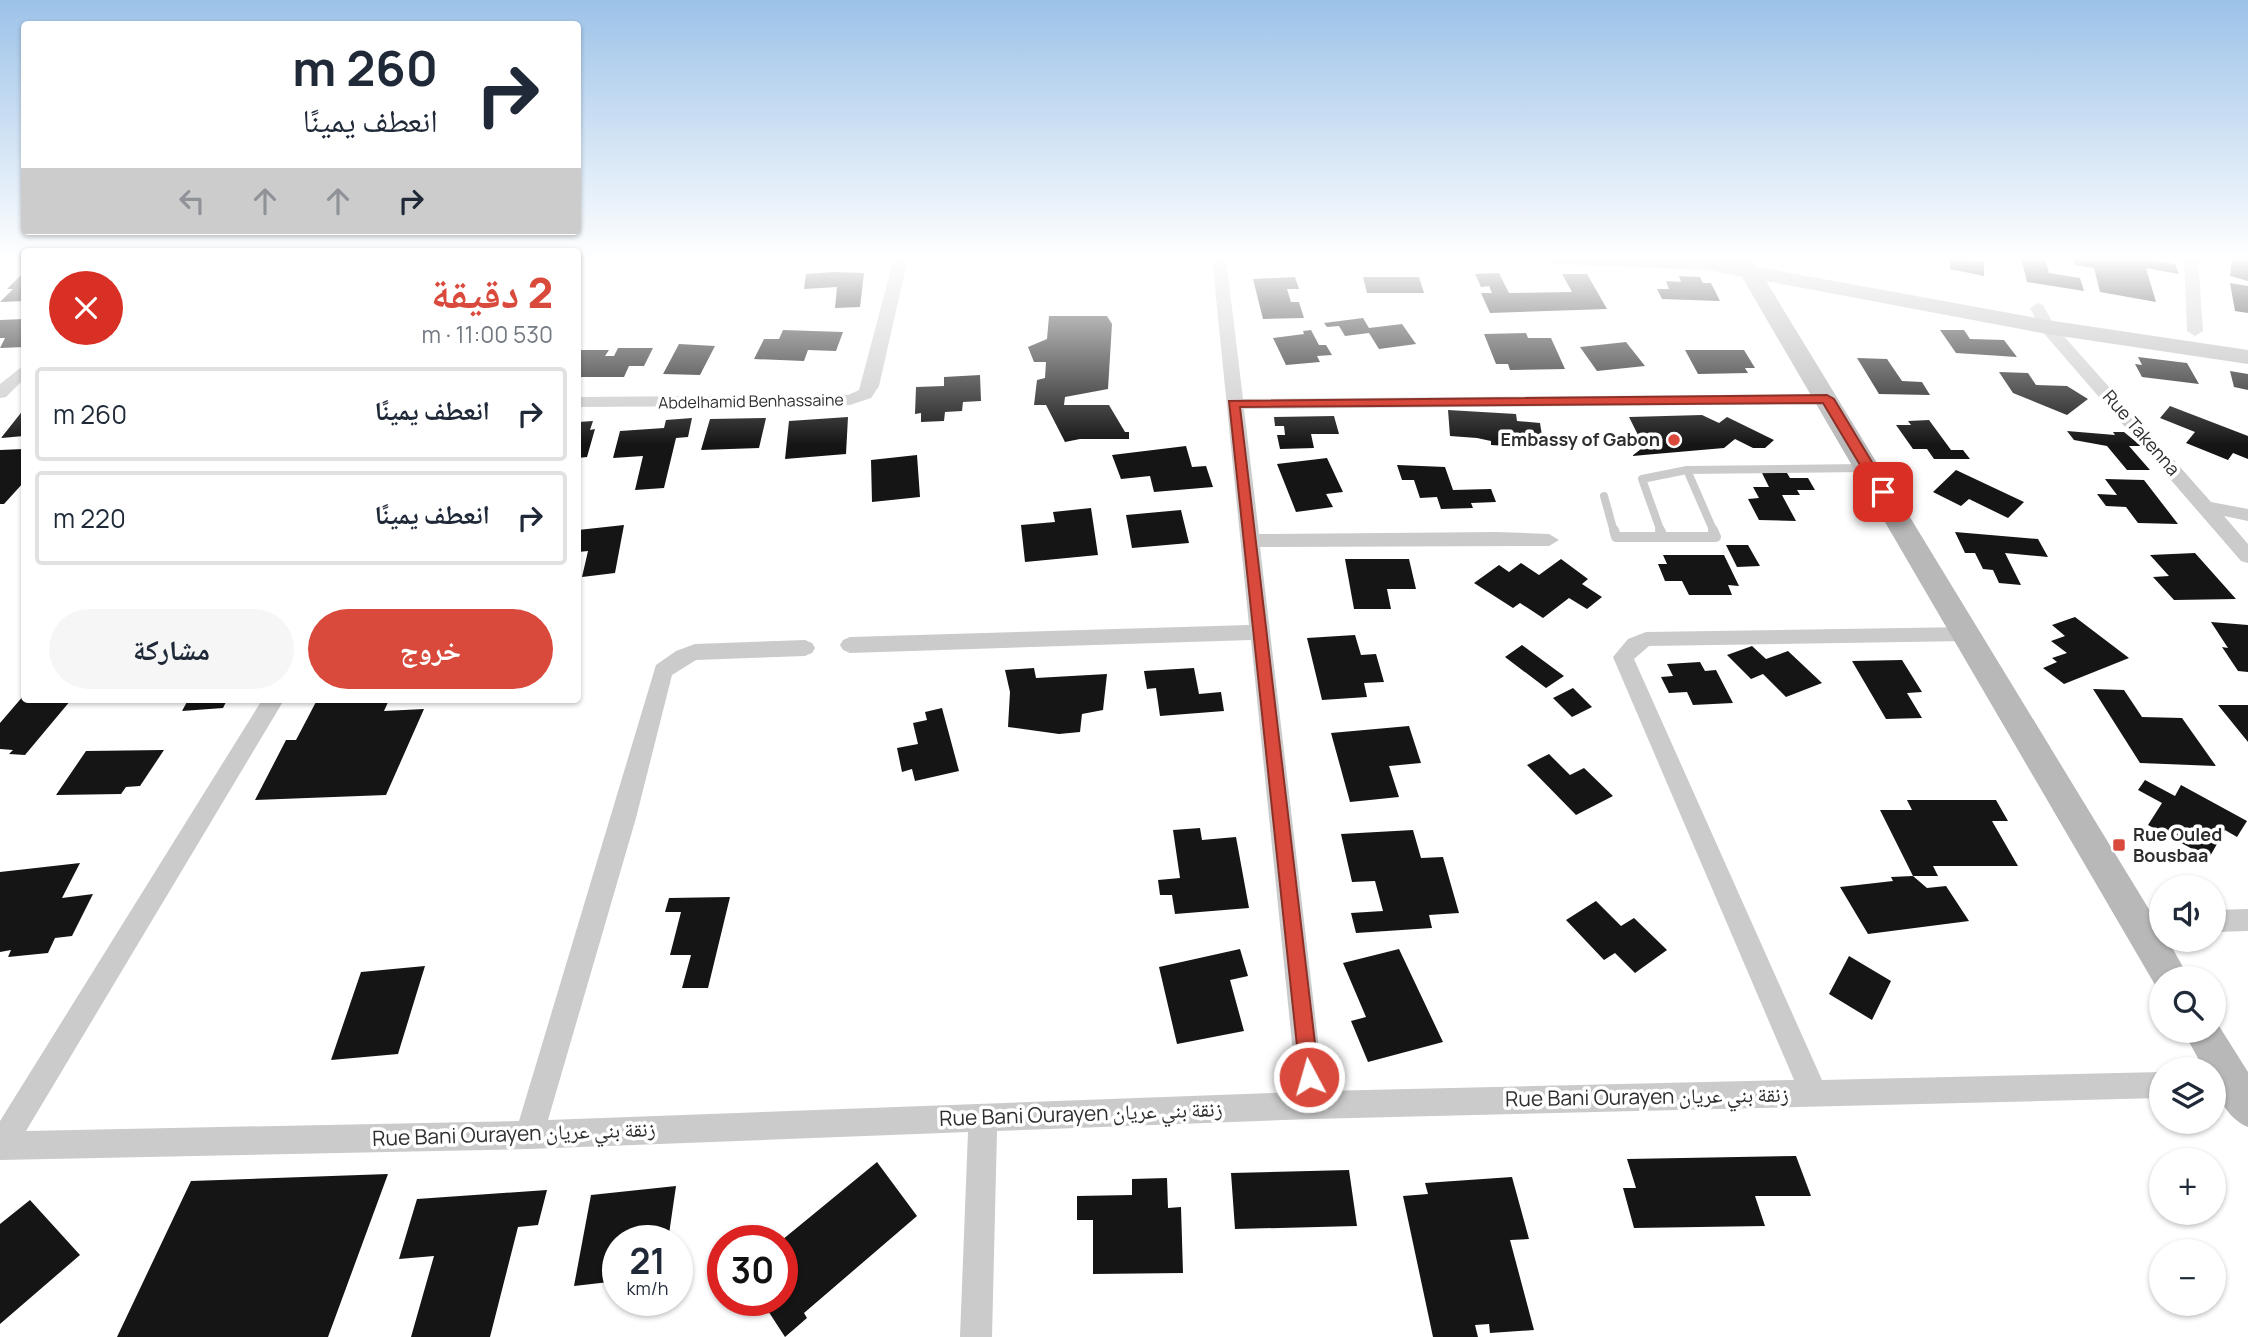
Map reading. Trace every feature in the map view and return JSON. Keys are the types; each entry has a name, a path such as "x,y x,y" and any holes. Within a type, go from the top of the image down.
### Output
{"main road":[{"path":"1778,320 1968,634 2149,921"}],"street":[{"name":"Abdelhamid Benhassaine","path":"581,402 860,398 871,386 886,320"},
{"path":"1225,320 1312,1105"},
{"name":"Rue Takenna","path":"2045,320 2248,556"},
{"path":"2056,320 2248,357"},
{"path":"2071,320 2195,331 2248,339"},
{"path":"2194,320 2195,331"},
{"path":"0,393 21,373"},
{"path":"1233,404 1827,399"},
{"path":"2206,508 2248,515"},
{"path":"1248,541 1497,538 1549,540"},
{"path":"850,645 1259,632"},
{"path":"1814,1093 1624,665 1623,657 1635,644 1656,639 1968,634"},
{"path":"529,1135 624,818 663,670 682,656 695,652 805,648"},
{"path":"0,1146 271,703"},
{"path":"2226,921 2248,920"},
{"path":"2209,1043 2237,1094"},
{"name":"Rue Bani Ourayen زنقة بني عريان","path":"0,1146 529,1135 1312,1105 2149,1085"},
{"path":"976,1337 983,1118"}],"lane":[{"path":"1663,537 1642,480 1688,470 1869,468"},
{"path":"1604,496 1616,537 1716,537 1688,470"}],"building":[{"path":"0,320 21,320 21,347 0,348 5,338 0,338"},
{"path":"1049,320 1110,320 1112,324 1108,389 1065,397 1064,405 1109,405 1125,432 1129,432 1129,439 1080,439 1065,442 1046,405 1034,405 1037,380 1045,378 1046,362 1034,362 1028,347 1047,339"},
{"path":"1364,320 1369,328 1402,324 1416,344 1379,349 1369,333 1345,336 1339,326 1327,327 1324,323"},
{"path":"783,330 843,332 836,351 808,350 804,361 754,359 764,339 779,339"},
{"path":"1311,330 1319,345 1326,345 1332,355 1317,356 1320,362 1286,365 1273,338 1304,334 1303,331"},
{"path":"1940,330 1964,330 1970,339 2004,340 2017,357 1956,353"},
{"path":"1526,333 1528,338 1551,338 1565,369 1510,370 1508,364 1496,364 1484,334"},
{"path":"1626,342 1645,366 1597,371 1580,347"},
{"path":"679,344 715,346 700,375 663,374"},
{"path":"618,348 653,348 644,366 629,366 624,377 581,377 581,350 609,350 605,356 614,356"},
{"path":"1685,350 1744,350 1755,368 1745,368 1748,373 1698,374"},
{"path":"2138,357 2187,363 2199,384 2142,377 2135,364 2142,365"},
{"path":"1857,358 1887,359 1902,381 1922,382 1930,395 1879,394"},
{"path":"2230,371 2248,374 2248,390 2234,387"},
{"path":"1999,372 2028,373 2036,385 2067,386 2088,399 2067,415 2013,393"},
{"path":"980,375 981,401 963,402 962,411 945,412 944,421 921,422 921,413 915,414 916,387 944,386 944,377"},
{"path":"2170,406 2248,436 2248,459 2233,453 2228,460 2186,443 2195,432 2160,418"},
{"path":"1448,410 1516,414 1517,421 1540,423 1544,448 1491,445 1491,441 1450,436"},
{"path":"21,413 21,436 1,438"},
{"path":"1702,415 1719,423 1727,417 1774,440 1765,448 1753,448 1735,439 1724,448 1632,456 1641,449 1636,440 1639,437 1629,417"},
{"path":"1334,416 1339,434 1311,434 1314,448 1280,449 1277,435 1285,435 1284,426 1275,426 1274,417"},
{"path":"848,417 846,454 785,459 789,421"},
{"path":"692,418 688,437 676,438 664,488 635,490 643,456 613,458 620,431 664,428 666,420"},
{"path":"766,418 759,448 701,450 710,419"},
{"path":"1929,420 1951,450 1963,450 1970,459 1934,459 1927,449 1913,449 1896,425 1911,425 1908,421"},
{"path":"593,421 590,430 595,429 587,457 581,458 581,422"},
{"path":"2067,431 2115,435 2113,432 2124,432 2141,446 2129,446 2150,470 2127,470 2107,446 2074,440"},
{"path":"1186,446 1192,467 1206,466 1213,487 1154,492 1150,476 1121,479 1112,455"},
{"path":"21,449 21,485 4,504 0,504 0,450"},
{"path":"917,455 920,497 872,502 871,460"},
{"path":"1327,458 1343,492 1326,494 1333,507 1296,512 1277,464"},
{"path":"1397,465 1445,467 1453,490 1491,489 1496,502 1471,503 1473,508 1441,509 1437,497 1420,498 1414,480 1402,480"},
{"path":"1956,470 2024,502 2008,518 1969,499 1961,506 1933,492"},
{"path":"1762,473 1787,473 1790,478 1808,478 1815,490 1797,490 1800,495 1782,495 1796,521 1759,520 1748,499 1759,498 1753,487 1769,487"},
{"path":"2105,479 2144,480 2178,524 2138,523 2126,507 2106,506 2097,494 2117,495"},
{"path":"1091,508 1098,555 1025,562 1021,525 1055,522 1053,512"},
{"path":"1181,510 1189,543 1132,548 1126,515"},
{"path":"624,525 615,573 582,577 588,551 581,552 581,530"},
{"path":"1955,532 2038,539 2048,557 2005,553 2021,585 1999,583 1993,570 1983,569 1975,553 1965,553"},
{"path":"1726,545 1748,545 1760,566 1737,567"},
{"path":"2195,553 2236,599 2174,600 2153,577 2169,576 2150,555"},
{"path":"1663,555 1724,555 1739,586 1728,585 1732,595 1689,595 1682,581 1665,581 1658,564 1667,564"},
{"path":"1345,559 1409,559 1416,589 1387,589 1391,609 1354,609"},
{"path":"1561,559 1588,579 1582,584 1602,597 1587,609 1569,598 1543,618 1520,603 1513,608 1474,583 1499,565 1509,572 1521,563 1539,575"},
{"path":"2075,617 2129,658 2064,684 2043,668 2057,662 2052,658 2067,653 2051,641 2065,636 2052,625"},
{"path":"2211,622 2248,625 2248,672 2238,671 2222,647 2228,648"},
{"path":"1355,635 1361,655 1376,654 1384,682 1364,683 1367,697 1322,700 1307,638"},
{"path":"1522,645 1564,676 1546,688 1505,657"},
{"path":"1752,646 1766,659 1788,651 1822,683 1786,697 1763,674 1751,679 1727,655"},
{"path":"1902,660 1922,692 1907,693 1922,718 1886,719 1852,661"},
{"path":"1700,662 1705,671 1716,670 1733,703 1693,705 1687,692 1669,693 1661,677 1673,676 1667,664"},
{"path":"1034,668 1036,678 1107,674 1103,710 1082,714 1080,732 1059,734 1008,727 1010,692 1005,670"},
{"path":"1194,668 1199,694 1221,692 1224,711 1160,716 1156,688 1147,689 1144,671"},
{"path":"1573,688 1592,707 1572,717 1553,698"},
{"path":"2093,689 2124,690 2142,717 2182,718 2216,766 2140,763"},
{"path":"21,698 21,703 68,703 25,755 9,754 13,750 0,749 0,723"},
{"path":"186,703 226,703 223,708 182,711"},
{"path":"315,703 388,703 384,711 424,709 386,795 255,800 286,740 296,740"},
{"path":"2218,705 2248,705 2248,742"},
{"path":"942,708 959,771 915,781 912,769 902,772 897,748 918,744 913,723 927,720 925,712"},
{"path":"1409,726 1421,763 1389,766 1399,797 1350,802 1331,733"},
{"path":"164,750 140,786 126,787 121,794 56,795 86,751"},
{"path":"1549,754 1570,775 1584,768 1613,796 1576,815 1527,765"},
{"path":"2145,780 2175,796 2181,785 2247,821 2237,837 2225,830 2209,858 2148,825 2162,803 2138,790"},
{"path":"1907,800 1996,800 2008,821 1992,821 2018,866 1933,866 1938,876 1913,876 1880,810 1912,810"},
{"path":"1200,828 1202,840 1236,837 1249,908 1175,914 1172,895 1160,895 1158,880 1180,878 1173,830"},
{"path":"1413,830 1421,858 1443,857 1459,913 1429,915 1432,928 1356,933 1351,913 1383,911 1375,881 1352,882 1341,834"},
{"path":"80,863 62,898 93,894 72,936 55,938 48,953 8,957 11,950 0,952 0,872"},
{"path":"1913,876 1927,888 1946,886 1969,921 1868,934 1840,887 1893,881 1891,877"},
{"path":"730,897 708,988 682,988 691,955 670,955 681,912 665,912 669,898"},
{"path":"1596,901 1621,926 1634,918 1667,950 1635,973 1615,953 1604,960 1566,920"},
{"path":"1240,949 1248,976 1230,980 1244,1031 1177,1044 1159,967"},
{"path":"1399,949 1443,1042 1368,1062 1351,1021 1366,1017 1343,963"},
{"path":"1849,956 1891,981 1872,1020 1829,994"},
{"path":"425,966 398,1054 331,1060 361,972"},
{"path":"1796,1156 1811,1196 1755,1196 1765,1226 1634,1228 1623,1188 1636,1188 1627,1159"},
{"path":"877,1162 917,1216 804,1313 807,1318 785,1337 771,1316 798,1316 798,1227"},
{"path":"1349,1170 1357,1226 1235,1229 1231,1173"},
{"path":"388,1174 328,1337 117,1337 191,1181"},
{"path":"1512,1177 1529,1239 1510,1240 1534,1330 1490,1333 1489,1324 1475,1325 1478,1337 1433,1337 1403,1196 1428,1194 1425,1183"},
{"path":"1167,1178 1168,1208 1181,1207 1183,1273 1093,1274 1093,1220 1077,1220 1077,1196 1132,1195 1132,1179"},
{"path":"676,1186 670,1225 602,1225 602,1283 574,1286 591,1195"},
{"path":"547,1190 538,1225 518,1227 490,1337 411,1337 434,1256 399,1259 417,1199"},
{"path":"30,1200 80,1255 0,1324 0,1224"}],"place":[{"name":"Embassy of Gabon","path":"1674,440"},
{"name":"Rue Ouled Bousbaa","path":"2119,845"}],"route":[{"path":"1309,1077 1233,404 1827,399 1883,492"}]}
